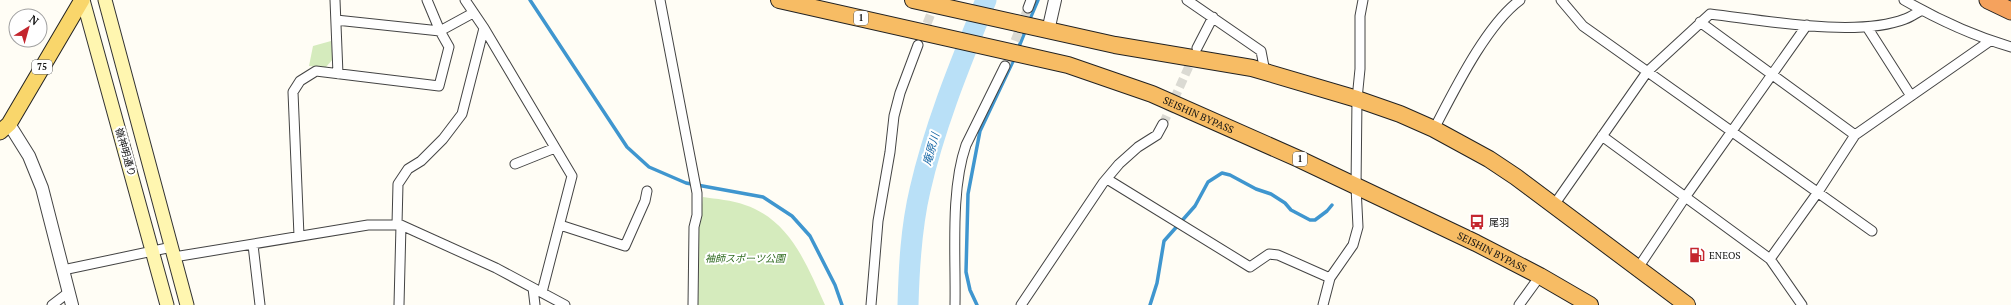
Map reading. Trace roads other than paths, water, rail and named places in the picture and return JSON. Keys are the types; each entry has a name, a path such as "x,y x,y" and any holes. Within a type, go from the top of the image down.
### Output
{"highway":[{"name":"SEISHIN BYPASS","path":"779,0 1068,65 1152,94 1292,156 1476,243 1540,276 1590,305"},
{"path":"913,0 1115,45 1233,63 1357,99 1400,114 1434,129 1489,159 1554,204 1687,305"},
{"path":"1988,0 2011,11"}],"main road":[{"name":"75","path":"4,128 82,0"},
{"name":"嶺神明通り","path":"82,0 167,305"},
{"name":"嶺神明通り","path":"105,0 187,305"}],"street":[{"path":"335,0 338,74"},
{"path":"299,236 293,92 300,81 316,71 439,86 449,47 440,31 427,0"},
{"path":"465,0 484,28 572,176 542,292"},
{"path":"660,0 697,193 697,215 694,227 693,305"},
{"path":"1048,31 1055,0"},
{"path":"1188,0 1261,51 1265,72"},
{"path":"1323,305 1330,278 1353,245 1358,227 1356,187 1357,99 1360,16 1363,0"},
{"path":"1434,129 1463,75 1498,22 1520,0"},
{"path":"1561,0 1583,26 1872,231"},
{"path":"1904,0 1922,10 1990,41 2011,47"},
{"path":"1554,204 1648,72 1710,14 1807,25 1867,27 1905,19 1922,10"},
{"path":"336,20 440,31 473,13"},
{"path":"1197,48 1213,17"},
{"path":"1700,22 1855,135"},
{"path":"1638,268 1686,196 1807,25"},
{"path":"1867,27 1911,96"},
{"path":"399,305 398,184 408,169 421,161 443,139 462,114 484,28"},
{"path":"1770,259 1818,192 1855,135 1990,41"},
{"path":"872,305 878,221 890,152 894,116 900,93 918,44"},
{"path":"955,305 956,192 961,158 1005,66"},
{"path":"1021,305 1107,179 1119,164 1138,147 1157,135 1163,124"},
{"path":"4,128 29,156 42,188 72,305"},
{"path":"1602,136 1686,196 1770,259 1802,305"},
{"path":"515,164 555,148"},
{"path":"1107,179 1250,267 1269,254 1278,255 1330,278"},
{"path":"560,225 625,246 646,201 647,191"},
{"path":"63,270 153,252 173,252 253,245 368,225 399,224 496,268 565,305"},
{"path":"253,245 260,305"},
{"path":"1519,305 1540,276"},
{"path":"533,288 535,305"},
{"path":"52,305 68,292"}],"waterway":[{"path":"530,0 627,147 649,167 686,183 763,197 792,216 810,236 835,285 842,305"},
{"name":"庵原川","path":"908,305 913,233 917,204 926,165 949,94 986,0"},
{"path":"1029,21 1038,0"},
{"path":"1018,49 1026,29"},
{"path":"977,305 970,290 966,272 968,194 980,131 1015,57"},
{"path":"1150,305 1157,283 1164,241 1195,206 1208,182 1222,173 1230,175 1256,189 1271,194 1285,203 1291,210 1310,220 1315,220 1332,205"}],"tunnel":[{"path":"922,36 936,1"},
{"path":"1005,66 1028,8"},
{"path":"1163,124 1194,55"}],"place":[{"name":"尾羽","path":"1477,222"},
{"name":"ENEOS","path":"1697,255"}],"park label":[{"name":"袖師スポーツ公園","path":"745,258"}]}
